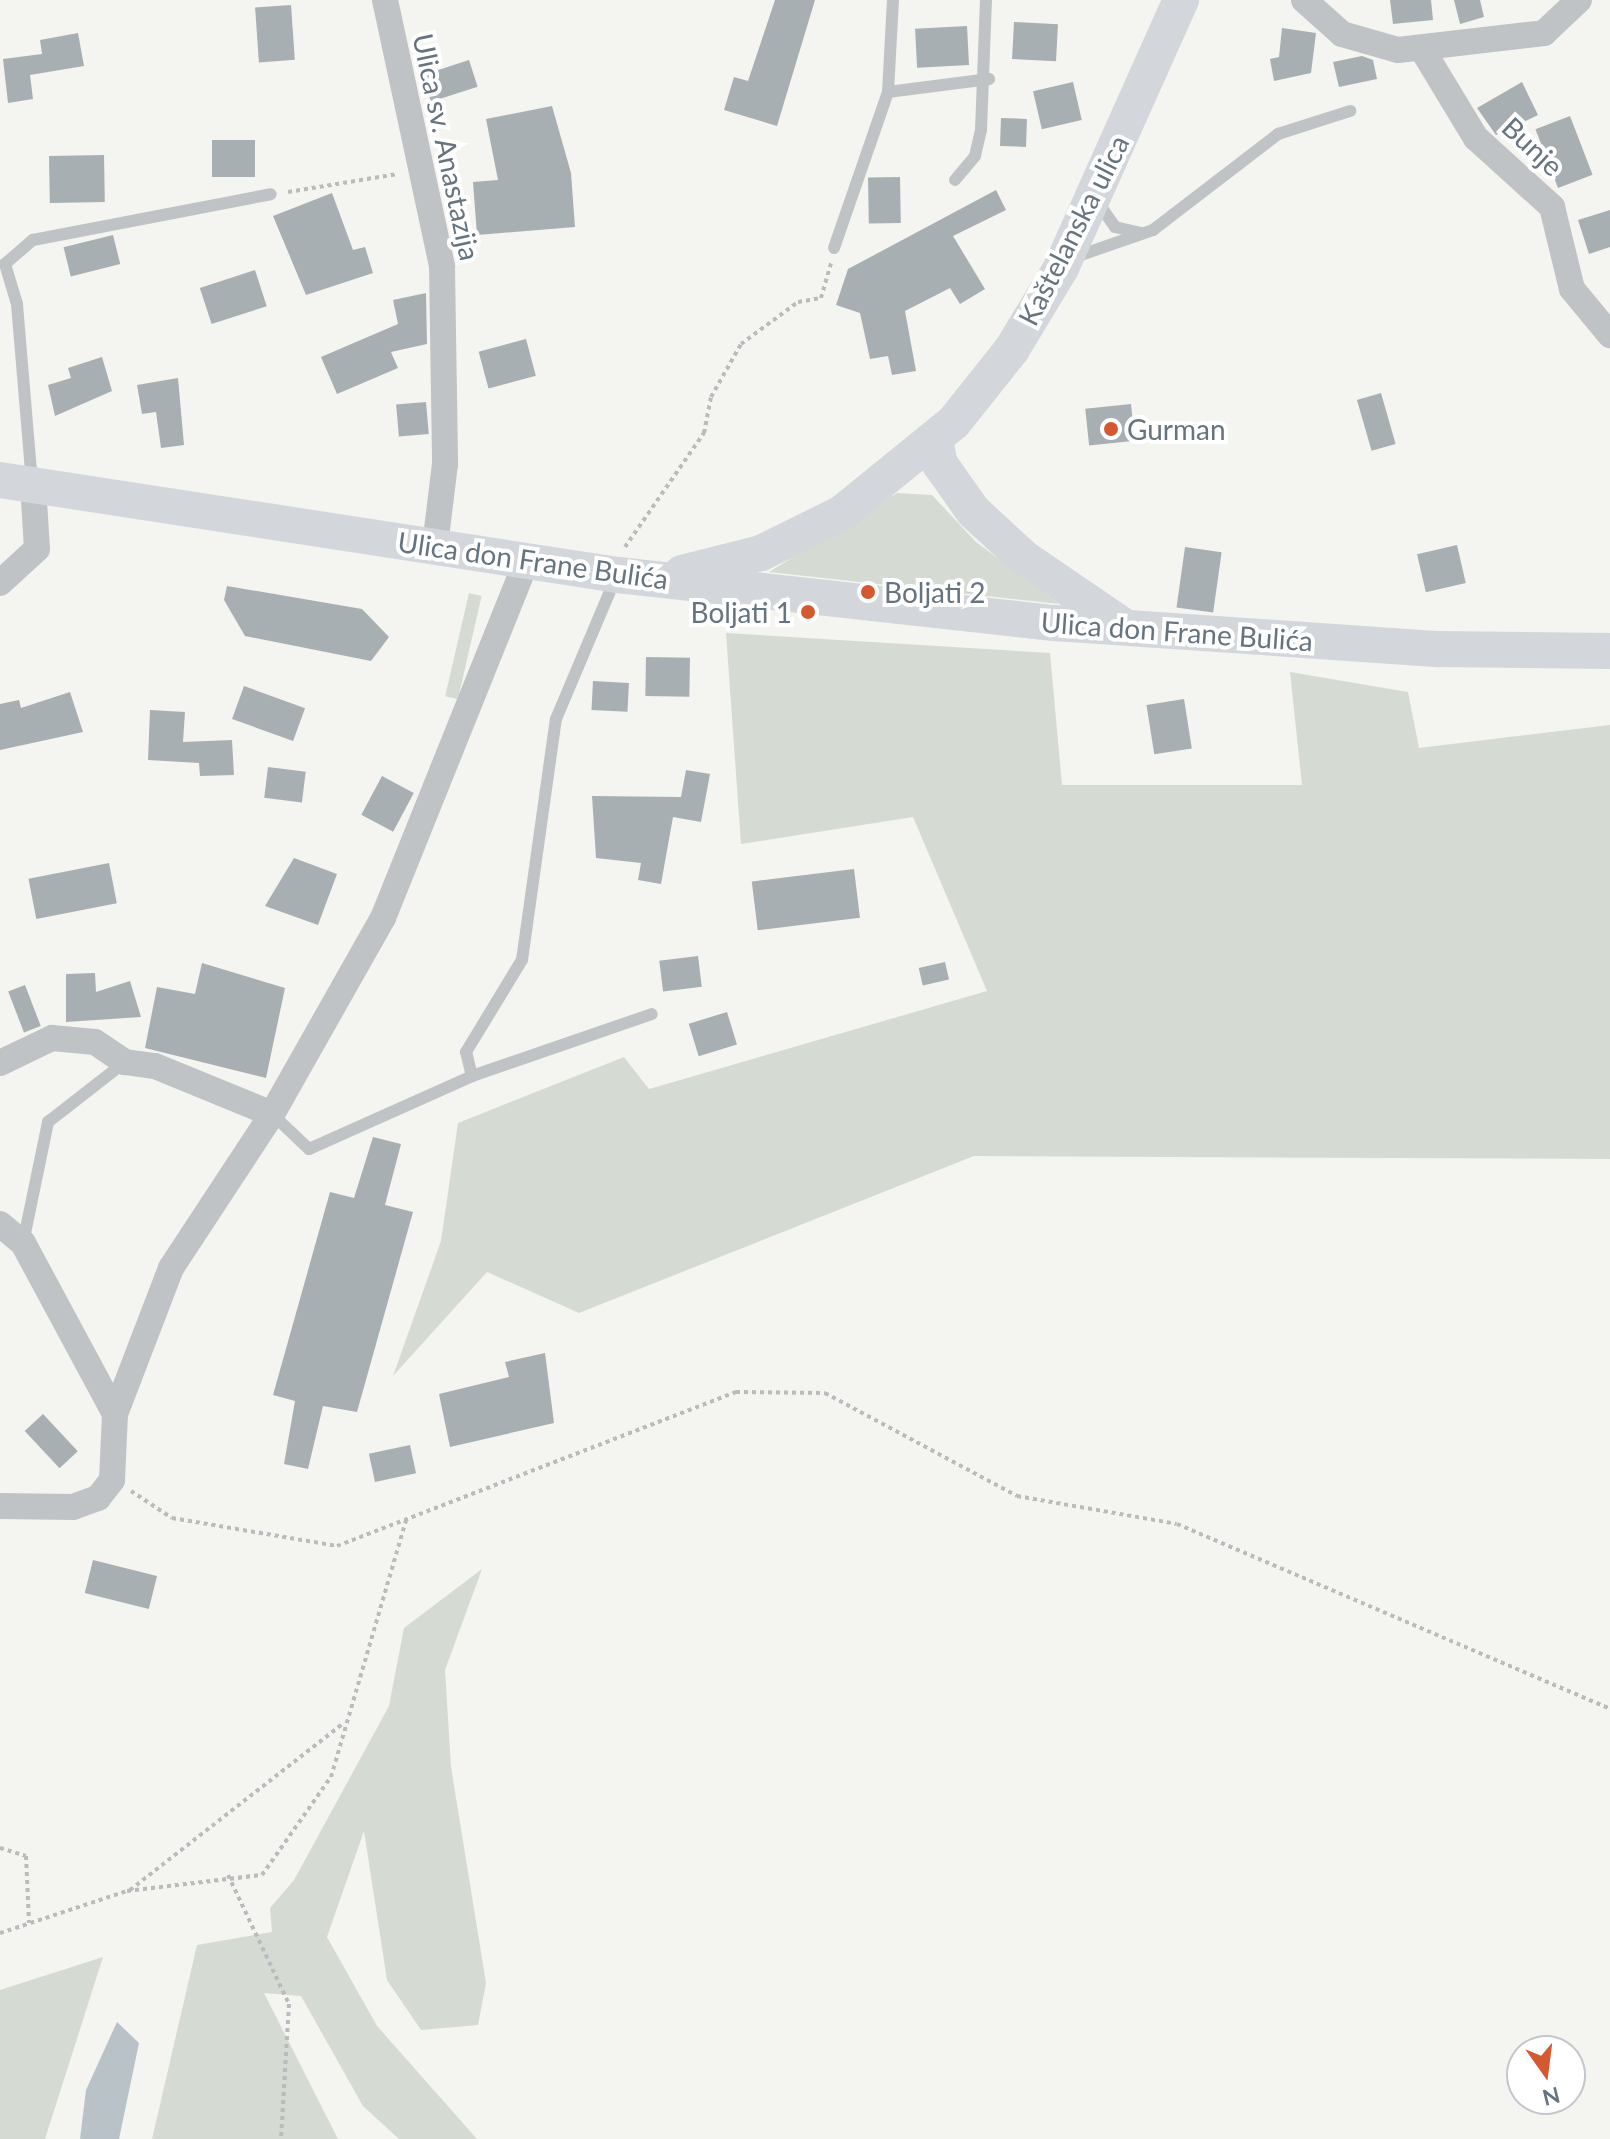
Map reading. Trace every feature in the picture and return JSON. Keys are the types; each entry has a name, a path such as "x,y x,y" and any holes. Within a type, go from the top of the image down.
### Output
{"street":[{"name":"Ulica sv. Anastazija","path":"385,0 394,66 424,174 442,267 445,464 435,546"},
{"name":"Kaštelanska ulica","path":"634,576 729,562 801,534 884,485 935,441 1012,349 1061,268 1181,0"},
{"path":"1304,0 1342,34 1422,49 1544,33 1579,0"},
{"name":"Bunje","path":"1422,49 1476,138 1552,207 1572,289 1610,335"},
{"path":"935,441 949,480 997,534 1130,630"},
{"path":"0,583 37,549 16,483"},
{"name":"Ulica don Frane Bulića","path":"16,483 634,576 1130,630 1439,649 1610,651"},
{"path":"0,1506 73,1507 98,1498 112,1480 115,1414 171,1268 272,1114 383,918 527,559"},
{"path":"0,1063 52,1038 95,1042 125,1062 155,1066 272,1114"},
{"path":"0,1224 23,1243 115,1414"}],"lane":[{"path":"834,248 888,92 893,0"},
{"path":"955,180 975,156 989,79 986,0"},
{"path":"888,92 989,79"},
{"path":"1061,268 1153,230 1252,149 1350,111"},
{"path":"1097,190 1115,227 1153,230"},
{"path":"16,483 17,304 5,264 33,240 271,194"},
{"path":"472,1076 466,1052 522,960 556,719 634,576"},
{"path":"272,1114 309,1149 472,1076 652,1014"},
{"path":"23,1243 48,1122 125,1062"}],"path":[{"path":"271,194 424,174"},
{"path":"634,576 626,544 704,433 711,397 741,344 798,302 821,298 834,248"},
{"path":"112,1480 172,1518 337,1546 736,1392 825,1393 1017,1496 1177,1524 1610,1709"},
{"path":"0,1933 127,1891 228,1875 262,1875 331,1777 407,1517"},
{"path":"127,1891 345,1721"},
{"path":"0,1848 26,1856 29,1923"},
{"path":"228,1875 289,2004 281,2139"}],"shaded area":[{"path":"897,493 932,495 976,542 1059,604 769,572"},
{"path":"469,593 482,596 458,699 445,696"},
{"path":"726,633 1050,653 1062,785 1302,785 1290,672 1408,692 1419,748 1610,725 1610,1159 974,1156 579,1313 487,1272 393,1376 441,1241 458,1123 624,1057 649,1089 987,991 913,817 741,844"},
{"path":"482,1569 445,1670 451,1767 486,1983 478,2025 421,2030 387,1980 364,1831 327,1937 377,2026 477,2139 399,2139 363,2106 301,1996 264,1993 338,2139 152,2139 197,1945 272,1932 270,1908 294,1880 389,1706 404,1628"},
{"path":"103,1957 45,2139 0,2139 0,1990"},
{"path":"117,2022 139,2043 119,2139 80,2139 86,2090"}],"building":[{"path":"775,0 815,0 777,126 724,110 734,77 748,81"},
{"path":"1390,0 1431,0 1433,20 1393,24"},
{"path":"1454,0 1480,0 1484,17 1460,24"},
{"path":"291,5 295,60 259,62 255,8"},
{"path":"1014,22 1058,24 1056,61 1012,59"},
{"path":"967,26 969,65 917,68 915,29"},
{"path":"1282,28 1316,33 1311,73 1274,81 1270,59 1279,57"},
{"path":"78,33 84,66 30,75 33,99 8,103 3,59 42,54 40,40"},
{"path":"1362,56 1373,60 1377,79 1339,87 1333,62"},
{"path":"469,60 478,87 431,102 422,75"},
{"path":"1073,82 1082,120 1042,129 1033,91"},
{"path":"1522,82 1538,115 1496,135 1477,108"},
{"path":"552,106 571,173 575,227 477,235 473,182 498,180 486,119"},
{"path":"1570,116 1593,175 1558,188 1535,129"},
{"path":"1001,118 1027,119 1026,147 1000,146"},
{"path":"212,140 255,140 255,177 212,177"},
{"path":"104,155 105,202 50,203 49,156"},
{"path":"900,177 901,223 869,224 868,178"},
{"path":"996,190 1006,210 953,236 985,289 960,304 950,288 905,311 916,371 892,375 888,356 870,359 860,313 836,305 848,269"},
{"path":"332,193 353,250 365,247 373,273 306,295 273,216"},
{"path":"1610,210 1610,247 1589,254 1578,220"},
{"path":"113,235 120,264 71,276 64,247"},
{"path":"255,270 267,306 212,324 200,288"},
{"path":"426,293 427,344 391,352 398,368 337,394 321,357 398,324 393,300"},
{"path":"526,339 536,376 489,388 479,352"},
{"path":"102,357 112,391 55,416 48,385 71,378 68,368"},
{"path":"178,378 184,445 161,448 156,412 142,414 137,385"},
{"path":"1381,393 1396,444 1372,451 1357,400"},
{"path":"426,402 429,434 399,436 396,405"},
{"path":"1131,404 1135,441 1089,446 1085,409"},
{"path":"1457,545 1466,583 1426,592 1417,554"},
{"path":"1185,547 1222,552 1213,613 1177,607"},
{"path":"227,586 362,609 389,637 371,661 245,636 224,600"},
{"path":"646,657 690,658 689,697 645,696"},
{"path":"593,681 629,683 627,712 591,710"},
{"path":"244,686 305,708 293,741 232,719"},
{"path":"70,692 83,732 0,750 0,704 19,700 21,708"},
{"path":"1184,699 1192,748 1154,754 1146,705"},
{"path":"150,710 185,712 183,742 232,740 234,775 200,776 199,763 148,760"},
{"path":"268,767 306,772 302,802 264,798"},
{"path":"686,770 710,774 701,822 673,817 661,884 638,880 641,863 596,858 592,796 681,797"},
{"path":"382,776 414,793 393,832 361,815"},
{"path":"294,858 337,874 318,925 265,906"},
{"path":"109,863 117,903 36,919 29,879"},
{"path":"854,869 860,918 758,930 752,882"},
{"path":"698,956 702,987 663,992 659,961"},
{"path":"945,962 949,980 923,986 919,968"},
{"path":"202,963 285,988 266,1078 145,1048 157,987 195,994"},
{"path":"95,973 96,992 130,981 141,1017 66,1022 66,974"},
{"path":"25,985 41,1026 24,1033 8,991"},
{"path":"727,1012 737,1045 699,1056 689,1024"},
{"path":"373,1137 401,1144 385,1205 413,1212 357,1412 323,1406 308,1469 284,1464 295,1401 273,1395 330,1192 354,1198"},
{"path":"545,1353 554,1423 450,1447 439,1394 509,1377 505,1362"},
{"path":"43,1414 78,1451 59,1468 25,1431"},
{"path":"410,1445 416,1473 375,1482 369,1454"},
{"path":"93,1560 157,1576 149,1609 85,1593"}],"place":[{"name":"Gurman","path":"1111,429"},
{"name":"Boljati 2","path":"868,592"},
{"name":"Boljati 1","path":"808,612"}]}
